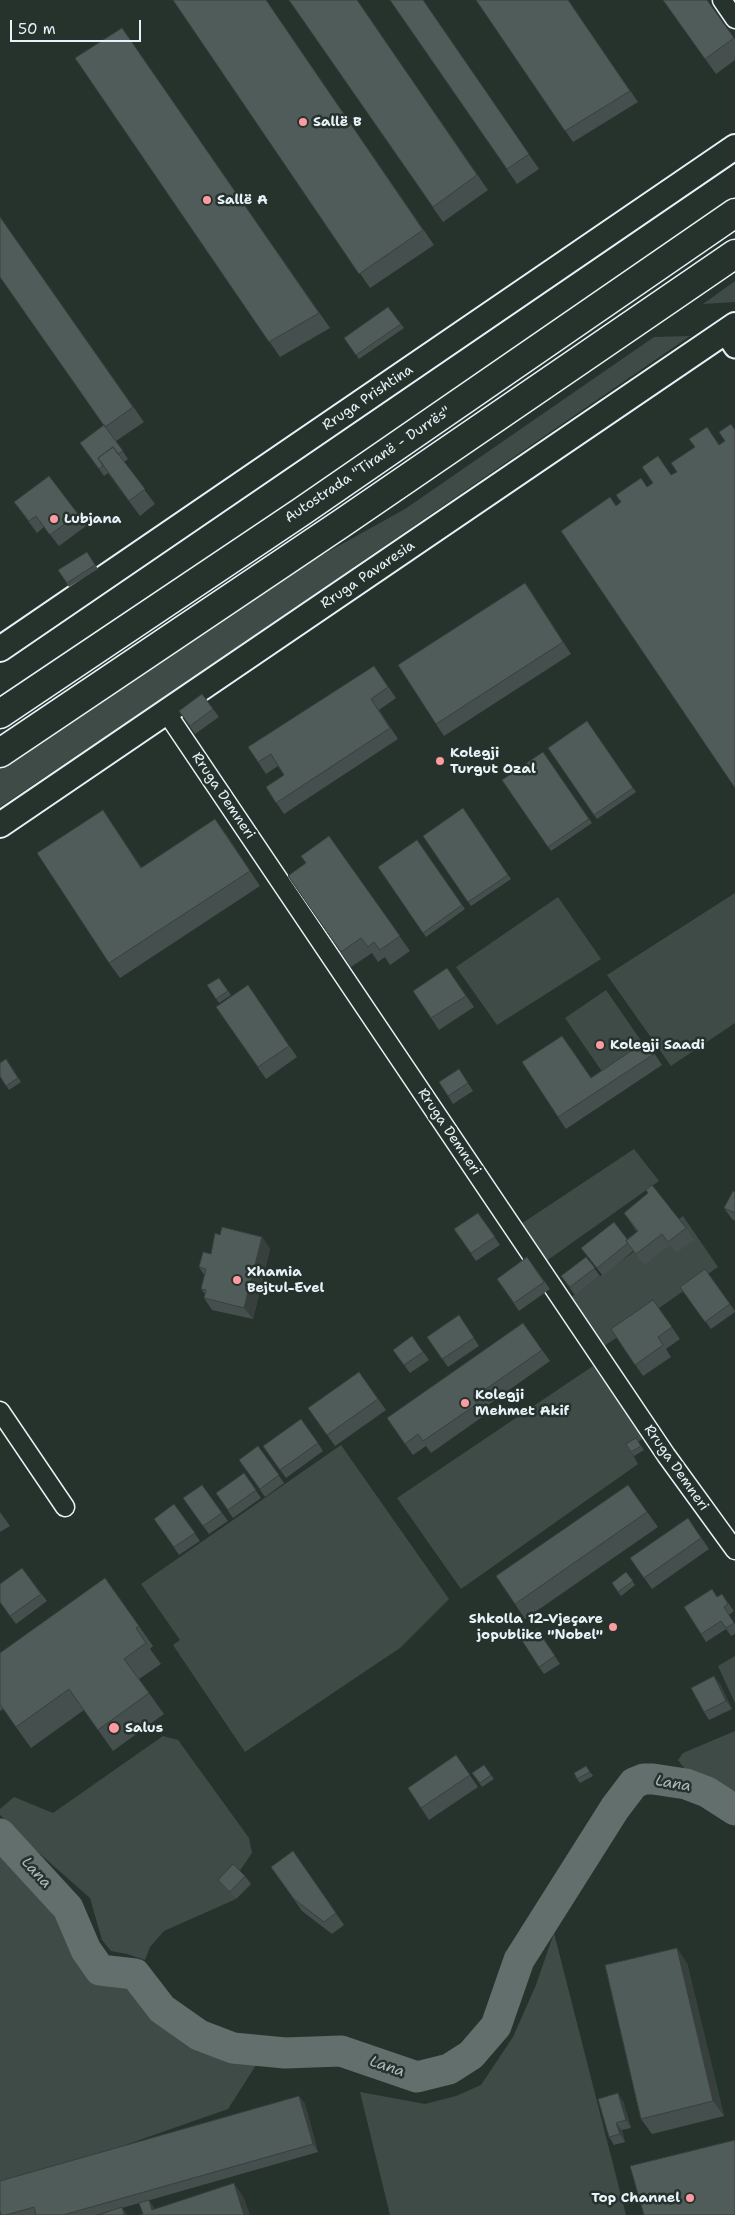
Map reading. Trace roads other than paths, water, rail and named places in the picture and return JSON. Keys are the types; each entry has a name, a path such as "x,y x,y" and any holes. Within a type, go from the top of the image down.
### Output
{"highway":[{"name":"Autostrada \"Tiranë - Durrës\"","path":"0,714 309,506 735,213"},
{"path":"0,753 342,523 735,254"}],"main road":[{"name":"Rruga Prishtina","path":"0,649 735,147"},
{"name":"Rruga Pavaresia","path":"0,825 166,712 732,335"}],"street":[{"path":"722,0 735,19"},
{"name":"Rruga Demneri","path":"166,712 666,1455 735,1550"},
{"path":"0,1411 65,1507"}],"waterway":[{"name":"Lana","path":"0,1834 68,1908 86,1950 100,1970 135,1974 162,2009 199,2035 233,2048 285,2053 341,2051 417,2077 449,2069 471,2055 496,2026 519,1960 615,1808 634,1783 644,1779 653,1779 686,1784 707,1792 735,1810"}],"place":[{"name":"Sallë B","path":"303,122"},
{"name":"Sallë A","path":"207,200"},
{"name":"Lubjana","path":"54,519"},
{"name":"Kolegji Turgut Ozal","path":"440,761"},
{"name":"Kolegji Saadi","path":"600,1045"},
{"name":"Xhamia Bejtul-Evel","path":"237,1280"},
{"name":"Kolegji Mehmet Akif","path":"465,1403"},
{"name":"Shkolla 12-Vjeçare jopublike \"Nobel\"","path":"613,1627"},
{"name":"Salus","path":"114,1728"},
{"name":"Top Channel","path":"690,2198"}]}
